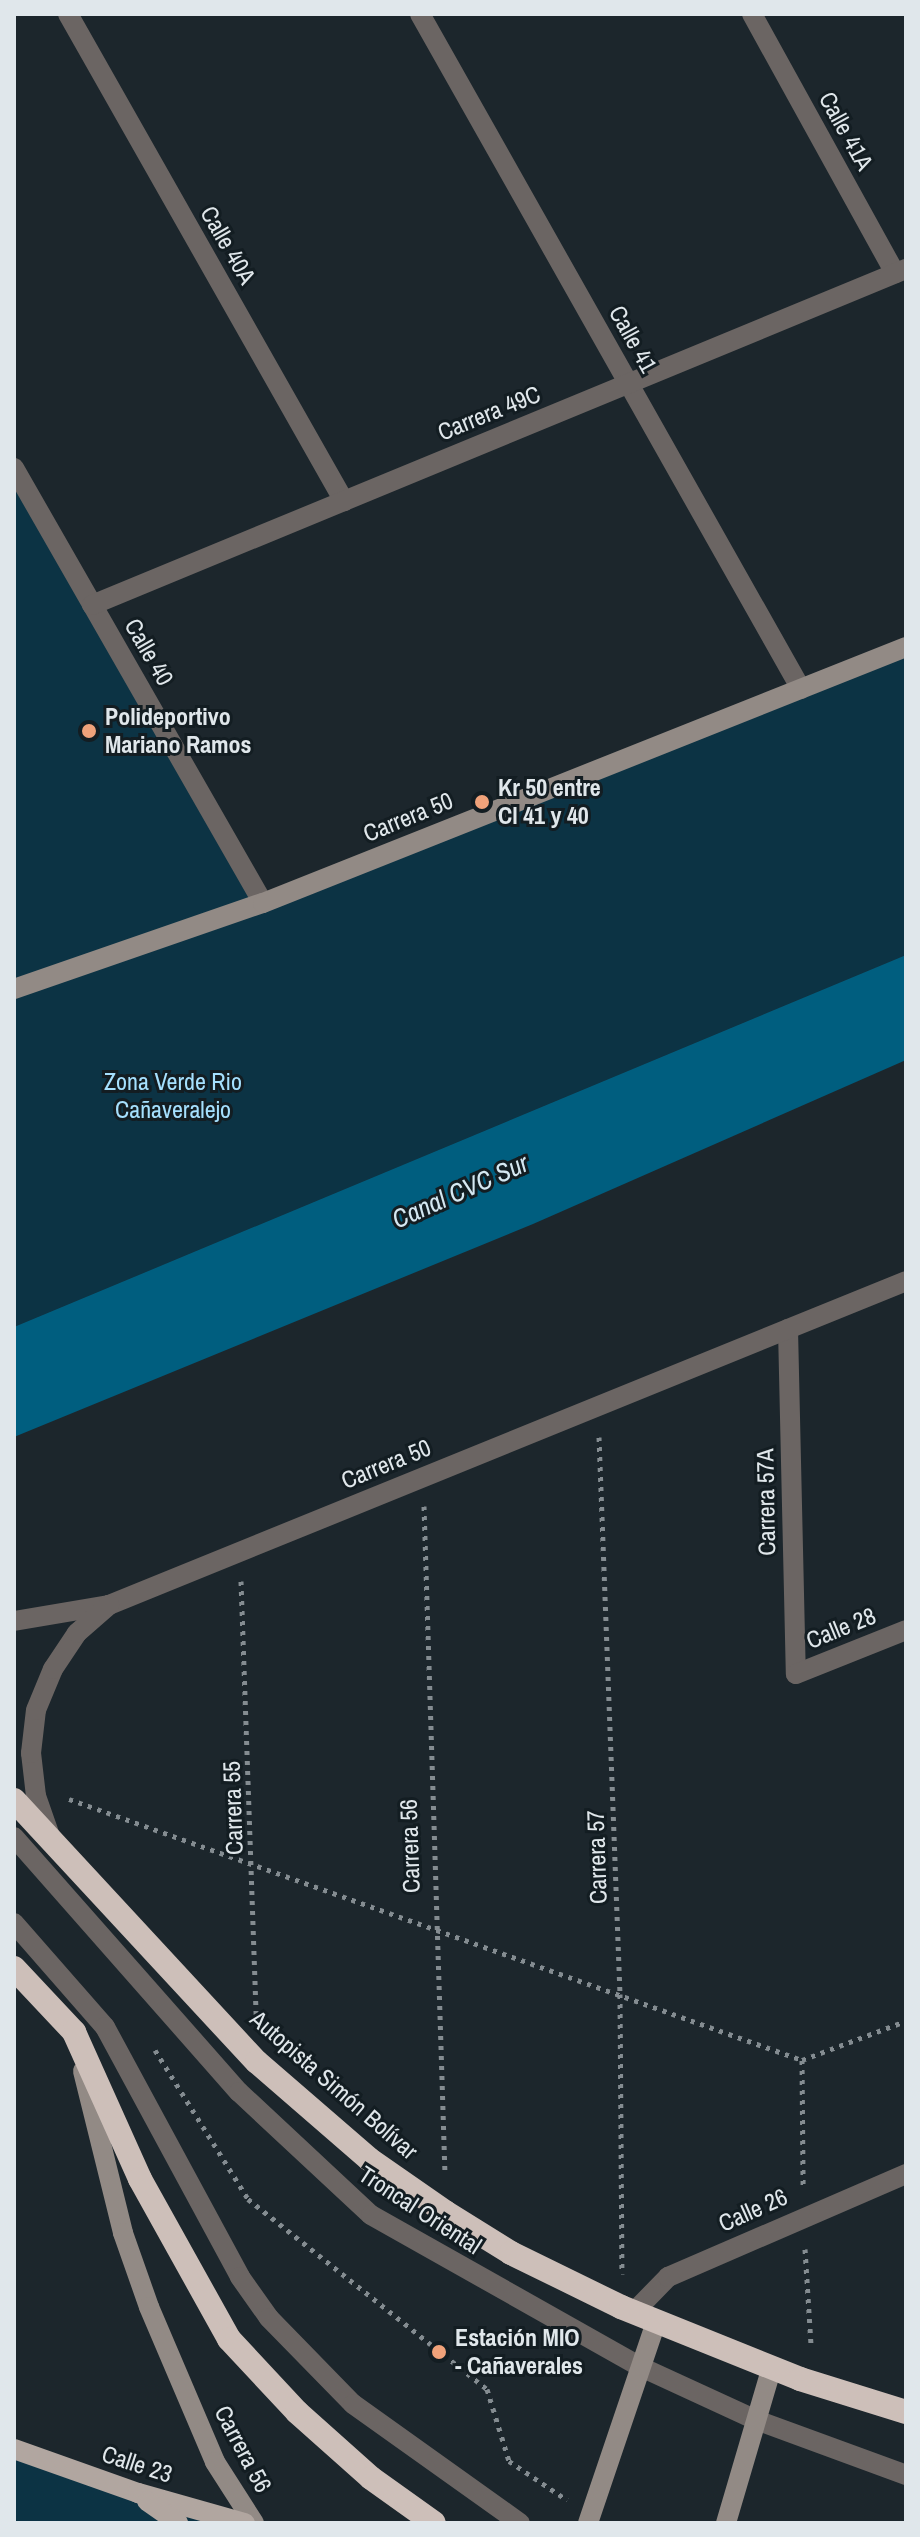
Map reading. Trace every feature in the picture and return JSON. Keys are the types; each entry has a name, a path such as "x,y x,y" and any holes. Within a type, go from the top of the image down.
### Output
{"highway":[{"name":"Autopista Simón Bolívar","path":"14,1800 257,2062 369,2159 445,2212 637,2314 772,2367 906,2412"},
{"path":"14,1968 74,2032 140,2179 229,2339 297,2412 371,2478 434,2523"}],"main road":[{"name":"Calle 23","path":"14,2449 138,2493 245,2523"},
{"path":"138,2493 178,2523"}],"street":[{"name":"Calle 40A","path":"68,14 344,501"},
{"name":"Calle 41","path":"420,14 801,689"},
{"name":"Calle 41A","path":"752,14 900,271"},
{"name":"Carrera 49C","path":"92,605 900,271"},
{"name":"Calle 40","path":"14,468 263,903"},
{"name":"Carrera 50","path":"14,989 263,903 906,647"},
{"name":"Carrera 50","path":"14,1621 109,1605 906,1281"},
{"name":"Carrera 57A","path":"788,1329 796,1674"},
{"name":"Carrera 50","path":"50,1836 34,1781 36,1710 69,1645 109,1605"},
{"name":"Calle 28","path":"796,1674 906,1630"},
{"name":"Troncal Oriental","path":"14,1837 239,2092 345,2195 409,2239 641,2367 756,2420 906,2475"},
{"path":"14,1923 105,2027 240,2277 269,2318 353,2404 520,2523"},
{"name":"Carrera 56","path":"74,2032 123,2233 149,2307 215,2462 254,2523"},
{"name":"Calle 26","path":"637,2314 668,2277 906,2174"},
{"path":"588,2523 641,2367 637,2314"},
{"path":"726,2523 772,2367"}],"path":[{"name":"Carrera 57","path":"598,1406 620,1994 637,2314"},
{"name":"Carrera 56","path":"423,1477 439,1929 445,2212"},
{"name":"Carrera 55","path":"240,1552 253,1862 257,2062"},
{"path":"61,1796 802,2060 906,2021"},
{"path":"248,2199 487,2389 509,2461 561,2497"}],"green space":[{"name":"Zona Verde Rio Cañaveralejo","path":"14,468 263,903 906,647 906,955 14,1327"},
{"path":"14,2449 245,2523 14,2523"}],"water":[{"name":"Canal CVC Sur","path":"906,955 906,1060 533,1224 14,1437 14,1327"}],"place":[{"name":"Polideportivo Mariano Ramos","path":"89,731"},
{"name":"Kr 50 entre Cl 41 y 40","path":"482,802"},
{"name":"Estación MIO - Cañaverales","path":"439,2352"}]}
